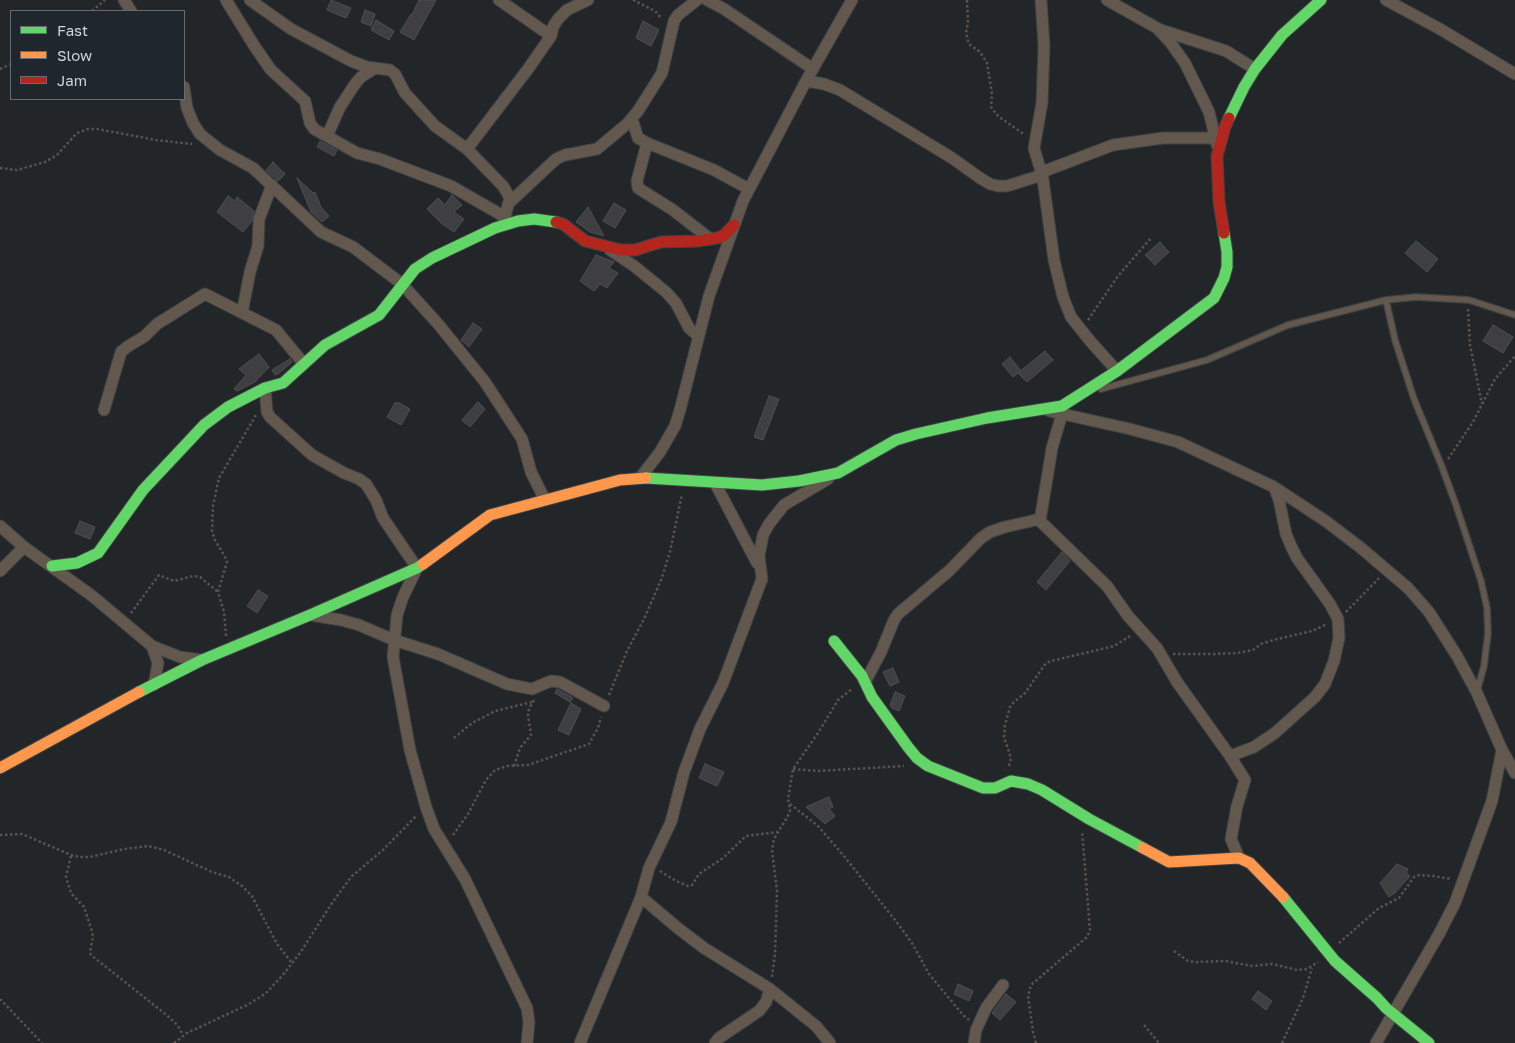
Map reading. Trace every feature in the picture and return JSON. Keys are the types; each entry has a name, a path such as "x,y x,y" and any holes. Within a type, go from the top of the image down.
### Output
{"street":[{"path":"226,0 254,47 271,70 305,101 312,126 357,153 380,159 451,186 503,222"},
{"path":"250,0 291,29 351,62 392,71 397,76 406,93 435,126 467,150 503,186 509,195 503,222"},
{"path":"499,0 551,36"},
{"path":"467,150 551,36 553,28 568,10 588,0"},
{"path":"508,204 556,159 565,155 597,149 632,118 662,73 671,30 678,15 697,0"},
{"path":"707,0 724,9 813,69"},
{"path":"640,478 660,452 675,426 709,296 734,225 749,190 806,81 852,0"},
{"path":"1040,0 1044,46 1042,103 1034,148 1042,174 1054,260 1063,297 1071,317 1117,371"},
{"path":"1107,0 1157,28 1226,51 1255,69"},
{"path":"1218,153 1225,127 1244,87 1255,69 1282,35 1321,0"},
{"path":"1386,0 1440,29 1515,74"},
{"path":"580,1043 641,896 649,868 671,822 684,772 700,729 723,684 755,599 762,579 759,549 763,535 769,524 784,506 896,440 987,418 1062,406 1117,371 1214,298 1224,278 1227,252 1219,202 1216,138 1209,112 1184,63 1170,42 1157,28"},
{"path":"327,136 340,107 355,84 361,77 375,68"},
{"path":"806,81 832,86 840,90 952,158 990,184 1006,186 1042,174 1113,145 1164,138 1216,138"},
{"path":"185,94 187,108 200,134 216,147 246,163 272,185 317,229 353,247 402,284 440,325 485,382 522,439 531,472 545,500"},
{"path":"632,118 638,138 714,170 749,190"},
{"path":"647,143 637,181 638,188 672,210 709,238"},
{"path":"242,313 250,272 258,246 259,219 272,185"},
{"path":"52,566 77,563 98,553 143,490 204,424 228,407 265,394 281,384 325,345 379,315 415,269 432,258 503,222 534,219 558,222 585,241 606,248 621,250 635,250 661,242 698,241 723,236 734,225"},
{"path":"606,248 634,266 666,292 676,303 689,328 698,336"},
{"path":"104,410 121,352 145,336 156,324 205,294 276,330 304,364"},
{"path":"265,394 267,412 270,417 312,455 366,484 376,500 383,518 417,568"},
{"path":"1044,410 1178,442 1274,487 1327,522 1408,588 1429,612 1457,656 1515,773"},
{"path":"1062,414 1052,448 1040,519 1043,526 1107,586 1128,616 1159,653 1245,780 1237,806 1231,839 1239,858"},
{"path":"0,768 202,660 417,568 490,515 620,480 640,478 762,484 799,481 838,473"},
{"path":"714,483 732,512 760,569"},
{"path":"1230,756 1254,747 1275,733 1315,697 1325,684 1334,661 1338,638 1338,619 1330,604 1290,546 1274,487"},
{"path":"865,682 898,614 950,570 981,538 990,532 1005,527 1040,519"},
{"path":"0,526 24,547 52,566 123,621 152,646 180,656 202,660"},
{"path":"0,571 24,547"},
{"path":"417,568 403,597 397,615 393,658 410,750 434,829 465,879 527,1008 529,1022 527,1043"},
{"path":"310,615 341,620 438,654 507,684 532,689 551,681 560,682 604,706"},
{"path":"375,632 393,658"},
{"path":"834,641 862,676 880,709 917,758 928,766 983,788 995,788 1006,782 1017,781 1035,787 1081,815 1169,862 1239,858 1250,863 1274,886 1334,961 1429,1043"},
{"path":"152,646 158,663 154,685"},
{"path":"1376,1043 1439,934 1455,902 1492,801 1502,750"},
{"path":"641,896 704,948 770,989 816,1026 830,1043"},
{"path":"974,1043 986,1008 1003,985"},
{"path":"715,1043 719,1038 759,1011 766,1002 770,989"}],"lane":[{"path":"1079,395 1207,360 1288,325 1386,300 1416,297 1469,300 1515,314"},
{"path":"1386,300 1395,340 1414,399 1442,467 1478,572 1487,608 1488,633 1484,666 1476,693"}],"path":[{"path":"93,10 105,0"},
{"path":"633,0 655,11 671,30"},
{"path":"967,0 968,23 966,33 969,44 980,52 988,63 991,107 998,116 1025,134 1034,148"},
{"path":"0,168 17,170 45,162 57,155 77,133 88,129 216,147"},
{"path":"1082,330 1118,276 1151,238"},
{"path":"1469,300 1467,316 1470,345 1482,404"},
{"path":"1442,467 1469,428 1500,371 1515,356"},
{"path":"228,650 224,612 218,592 227,562 212,531 213,506 219,478 265,394"},
{"path":"1159,653 1198,655 1237,653 1253,650 1261,644 1273,640 1312,631 1338,619 1387,570"},
{"path":"123,621 159,576 174,580 193,576 200,577 218,592"},
{"path":"1006,782 1011,758 1004,737 1010,708 1025,693 1046,663 1114,646 1141,630"},
{"path":"770,989 774,954 776,891 772,850 777,832 790,810 788,799 793,769 838,700 851,689 865,682"},
{"path":"514,766 520,748 531,734 529,709 543,684"},
{"path":"454,738 472,723 495,711 533,701"},
{"path":"793,769 818,771 907,766"},
{"path":"789,803 818,826 844,856 896,920 912,943 929,974 963,1015 978,1027"},
{"path":"174,1043 201,1026 247,1006 265,994 292,963 352,876 383,850 426,807"},
{"path":"1036,1043 1028,996 1031,985 1087,937 1090,930 1081,815"},
{"path":"649,868 665,873 676,881 688,886 692,885 699,874 723,858 746,836 777,832"},
{"path":"0,835 22,834 72,855 90,857 124,849 148,846 164,850 212,872 229,877 252,896 277,944 292,963"},
{"path":"72,855 66,877 72,893 84,907 92,931 91,955 169,1017 178,1026 183,1036"},
{"path":"1174,951 1188,961 1225,961 1252,966 1272,964 1297,970 1307,970 1379,908 1398,898 1414,877 1419,875 1433,876 1463,881"},
{"path":"1282,1043 1303,998 1312,966"},
{"path":"0,999 42,1043"},
{"path":"1144,1025 1160,1043"}],"building":[{"path":"331,0 351,8 346,18 327,10"},
{"path":"419,0 436,0 414,40 400,32 412,15"},
{"path":"365,10 375,14 371,26 361,22"},
{"path":"376,20 394,31 389,40 371,30"},
{"path":"643,21 659,30 651,46 636,38"},
{"path":"320,141 337,150 334,156 317,147"},
{"path":"273,162 285,174 278,181 266,170"},
{"path":"297,178 313,193 315,192 321,207 329,216 322,222 311,212"},
{"path":"452,195 462,205 454,212 464,219 454,232 441,223 427,209 438,198 445,205"},
{"path":"228,196 235,201 237,197 254,211 251,222 243,232 217,212"},
{"path":"614,203 626,210 615,228 603,221"},
{"path":"588,207 604,236 590,232 576,222"},
{"path":"1416,241 1438,259 1427,272 1405,253"},
{"path":"1160,242 1169,252 1155,265 1145,255"},
{"path":"596,255 614,262 609,268 618,273 607,288 600,284 594,291 580,281"},
{"path":"473,323 482,329 469,347 461,340"},
{"path":"1493,325 1513,337 1503,353 1483,341"},
{"path":"1045,351 1053,360 1027,382 1018,373"},
{"path":"259,354 269,367 255,382 237,391 234,389 246,375 239,369"},
{"path":"1010,357 1021,371 1013,377 1002,364"},
{"path":"290,359 292,362 275,375 272,370"},
{"path":"769,396 779,399 763,440 754,437"},
{"path":"478,402 485,409 470,427 462,420"},
{"path":"395,403 410,409 401,425 387,417"},
{"path":"80,521 95,527 90,539 75,533"},
{"path":"1062,552 1070,561 1046,590 1037,582"},
{"path":"258,590 268,596 257,613 247,606"},
{"path":"893,668 899,682 890,686 883,672"},
{"path":"557,689 573,698 570,702 555,693"},
{"path":"895,692 905,696 899,711 890,705"},
{"path":"571,703 581,709 569,735 558,730"},
{"path":"705,764 724,772 717,786 699,778"},
{"path":"829,797 833,807 829,809 835,816 825,824 806,807"},
{"path":"1397,864 1408,869 1406,873 1410,876 1389,897 1380,883"},
{"path":"958,984 973,991 969,1001 954,994"},
{"path":"1258,991 1272,1001 1266,1010 1252,999"},
{"path":"1006,994 1016,1002 1000,1020 992,1013"}],"traffic: fast":[{"path":"1229,118 1255,69 1282,35 1321,0"},
{"path":"52,566 77,563 98,553 143,490 204,425 228,407 265,388 283,383 325,345 379,315 415,269 432,258 495,228 518,221 534,219 556,222"},
{"path":"646,478 762,485 799,481 838,473 896,440 916,434 987,418 1062,406 1117,371 1214,298 1227,267 1224,233"},
{"path":"139,692 202,660 310,615 423,564"},
{"path":"834,641 862,676 872,697 908,747 917,758 928,766 983,788 995,788 1011,781 1028,784 1042,790 1089,819 1143,848"},
{"path":"1283,897 1335,961 1386,1008 1429,1043"}],"traffic: slow":[{"path":"423,564 490,515 620,480 646,478"},
{"path":"0,768 139,692"},
{"path":"1143,848 1169,862 1239,858 1250,863 1283,897"}],"traffic: jam":[{"path":"1224,233 1219,202 1217,156 1229,118"},
{"path":"556,222 563,224 585,241 621,250 635,250 661,242 698,241 717,238 723,236 734,225"}]}
